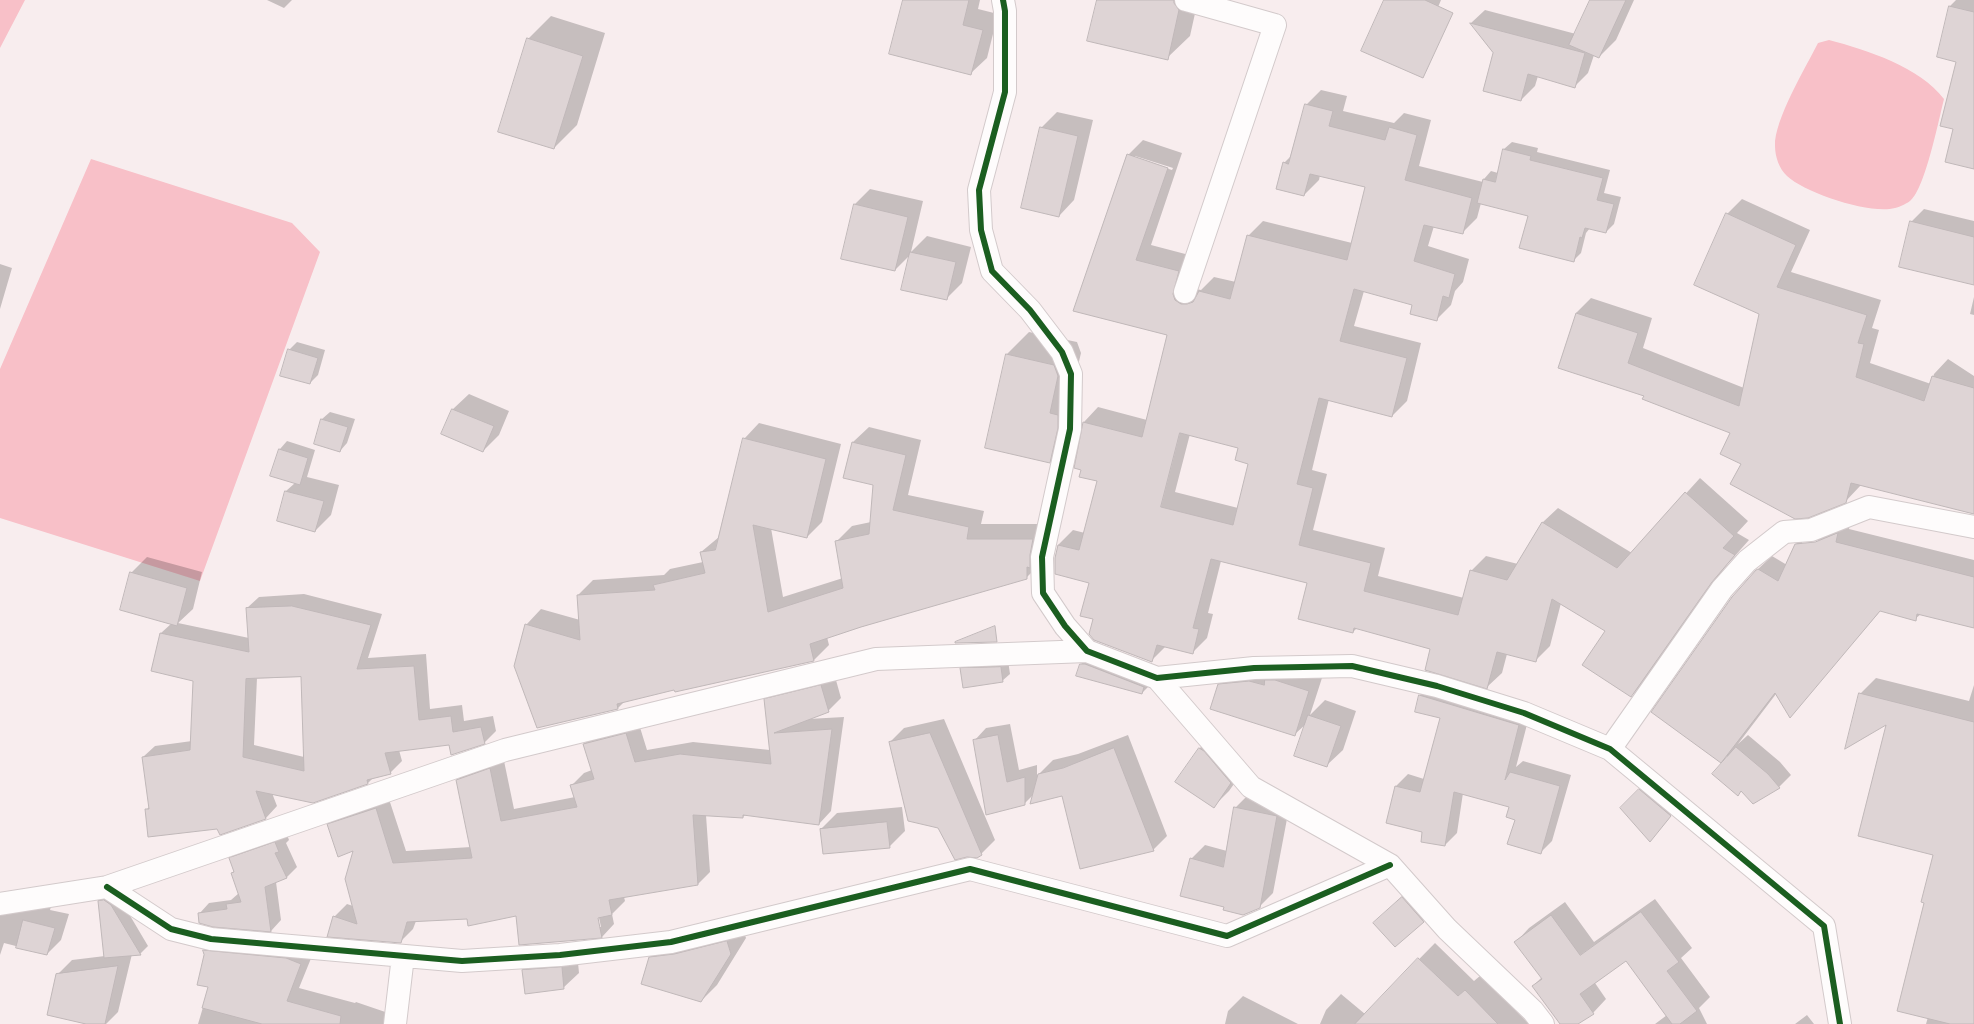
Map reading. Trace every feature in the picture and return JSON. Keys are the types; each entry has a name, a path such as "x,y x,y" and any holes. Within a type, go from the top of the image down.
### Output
{"street":[{"path":"1003,0 1005,11 1005,92 979,190 981,230 992,271 1030,310 1062,352 1072,374 1070,429 1042,557 1043,593 1065,626 1087,651"},
{"path":"1185,292 1276,25 1186,0"},
{"path":"1610,749 1722,589 1748,561 1784,532 1812,530 1869,507 1974,527"},
{"path":"0,904 107,887 505,750 876,659 1087,651 1157,678 1254,668 1352,666 1437,686 1524,713 1610,749 1824,926 1840,1024"},
{"path":"1157,678 1252,787 1390,865 1447,929 1533,1020"},
{"path":"107,887 171,929 211,939 462,961 560,955 671,942 970,869 1227,936 1390,865"},
{"path":"395,1024 403,956"}],"shaded area":[{"path":"0,0 25,0 0,48"},
{"path":"1829,40 1860,49 1892,61 1921,78 1934,88 1944,99 1931,152 1921,182 1911,200 1901,206 1884,209 1871,208 1839,201 1796,183 1784,173 1780,166 1775,146 1776,135 1785,108 1818,43"},
{"path":"91,159 292,223 320,252 200,581 0,518 0,369"}],"building":[{"path":"903,0 969,0 963,25 983,30 971,75 889,54"},
{"path":"1097,0 1174,0 1174,3 1179,10 1168,60 1087,41"},
{"path":"1384,0 1425,0 1453,13 1423,78 1361,51"},
{"path":"1590,0 1626,0 1599,58 1569,45"},
{"path":"1949,6 1974,12 1974,169 1945,162 1953,129 1940,126 1956,62 1937,57"},
{"path":"1470,23 1585,53 1575,88 1528,74 1521,101 1483,91 1493,53"},
{"path":"527,38 583,56 554,149 498,132"},
{"path":"1305,104 1333,111 1329,126 1385,140 1389,127 1417,135 1405,180 1472,198 1463,234 1424,225 1414,261 1455,274 1449,298 1443,296 1437,321 1410,314 1412,305 1354,289 1340,341 1407,358 1392,417 1319,398 1297,484 1313,488 1299,545 1371,563 1364,591 1458,615 1470,570 1507,580 1542,522 1617,568 1685,492 1734,536 1723,548 1735,555 1712,582 1631,697 1582,665 1605,631 1552,599 1536,662 1497,652 1487,689 1425,670 1430,649 1354,628 1353,633 1298,619 1307,583 1211,559 1193,628 1199,629 1193,654 1157,645 1152,662 1094,640 1089,634 1093,619 1080,616 1089,583 1055,574 1055,558 1058,545 1079,550 1097,481 1079,477 1081,470 1074,468 1083,422 1142,437 1167,335 1073,311 1127,154 1168,168 1136,260 1179,271 1173,294 1175,300 1181,304 1193,302 1199,291 1230,299 1247,235 1347,260 1365,187 1310,174 1304,196 1276,189 1283,162 1288,164","holes":["1180,433 1238,448 1235,460 1248,464 1233,525 1161,507"]},
{"path":"1040,127 1078,136 1059,217 1021,208"},
{"path":"1503,149 1531,156 1530,160 1603,178 1597,200 1614,204 1606,233 1585,228 1582,238 1580,237 1574,262 1519,248 1528,216 1477,203 1483,179 1495,182"},
{"path":"854,204 908,217 895,271 841,259"},
{"path":"1726,213 1796,245 1777,287 1867,315 1858,343 1864,344 1856,377 1924,401 1932,376 1974,388 1974,514 1851,483 1846,503 1808,518 1795,519 1730,484 1741,464 1720,454 1730,433 1642,399 1644,396 1558,368 1576,313 1638,333 1628,363 1739,406 1759,314 1694,285"},
{"path":"1910,221 1974,237 1974,285 1899,267"},
{"path":"910,252 956,262 947,300 901,290"},
{"path":"288,349 318,358 310,384 280,376"},
{"path":"1006,354 1054,365 1058,376 1050,413 1058,415 1058,428 1050,463 985,448"},
{"path":"452,409 494,426 483,452 441,434"},
{"path":"321,419 348,427 340,452 314,444"},
{"path":"743,438 826,459 807,538 753,525 768,612 843,588 835,541 869,534 873,485 843,478 852,442 906,455 893,510 969,527 967,539 1033,539 1030,555 1030,568 1027,567 1027,579 861,627 810,644 814,661 675,692 674,690 617,704 618,709 537,728 514,666 525,624 580,640 577,595 655,590 653,585 705,573 700,552 715,550"},
{"path":"279,449 308,458 300,485 270,476"},
{"path":"285,491 324,501 315,532 277,521"},
{"path":"1838,533 1836,542 1974,577 1974,628 1917,614 1916,621 1880,611 1790,718 1775,693 1721,763 1651,712 1732,597 1756,570 1758,569 1778,581 1795,544 1815,542"},
{"path":"130,572 187,588 177,626 120,610"},
{"path":"292,606 371,625 357,669 414,666 419,720 451,716 453,732 481,727 485,744 451,755 449,745 385,753 391,774 367,780 368,784 313,803 256,791 266,819 220,835 217,829 148,837 145,809 149,809 142,757 190,750 193,681 151,671 160,633 249,652 246,608","holes":["301,677 304,771 243,757 246,679"]},
{"path":"995,626 997,642 955,643 955,642"},
{"path":"1080,664 1085,664 1144,687 1142,694 1076,676"},
{"path":"1001,667 1003,682 963,688 960,668"},
{"path":"1265,680 1275,680 1309,691 1295,736 1210,709 1218,684 1249,681 1264,685"},
{"path":"821,685 829,712 774,733 832,729 819,825 743,815 743,818 693,815 698,885 609,900 612,915 598,918 602,938 519,945 516,916 468,926 467,919 407,922 401,943 327,937 333,916 357,924 345,879 353,851 338,857 327,824 376,808 393,863 472,858 456,780 490,768 501,821 577,807 570,785 594,779 583,744 626,733 635,762 680,754 771,764 764,699"},
{"path":"1859,693 1974,722 1974,1024 1950,1024 1897,1011 1924,903 1921,902 1933,855 1858,836 1886,725 1845,749"},
{"path":"1419,695 1519,725 1505,780 1510,772 1560,786 1541,854 1507,844 1515,820 1506,817 1509,807 1454,792 1445,846 1421,842 1422,832 1386,823 1395,786 1420,792 1440,718 1415,712"},
{"path":"1308,715 1341,726 1327,767 1294,756"},
{"path":"930,733 982,855 977,858 967,857 955,860 938,828 908,821 889,742"},
{"path":"998,735 1007,782 1025,777 1025,805 986,815 973,740"},
{"path":"1736,747 1768,774 1780,788 1753,804 1741,791 1738,796 1712,774"},
{"path":"1114,748 1154,851 1080,869 1062,796 1030,804 1038,774 1063,768"},
{"path":"1199,748 1204,751 1231,783 1214,808 1175,782"},
{"path":"1639,789 1671,816 1650,842 1620,808"},
{"path":"1234,807 1277,816 1260,908 1243,915 1223,910 1224,907 1180,896 1190,858 1223,867"},
{"path":"887,822 890,848 823,854 820,829"},
{"path":"275,842 279,852 275,853 287,878 265,887 271,932 213,927 199,923 198,913 227,909 226,904 241,902 231,873 234,872 229,858"},
{"path":"1402,897 1424,922 1395,947 1373,923"},
{"path":"104,900 111,905 141,955 104,958 98,901"},
{"path":"1641,912 1679,962 1667,971 1697,1011 1680,1024 1672,1024 1626,961 1580,994 1594,1014 1578,1024 1560,1024 1532,986 1542,979 1514,942 1551,915 1580,955"},
{"path":"23,920 55,928 47,955 16,948"},
{"path":"727,941 731,954 701,1002 641,984 649,957 674,954"},
{"path":"203,950 286,958 301,964 287,1001 341,1016 340,1024 262,1024 202,1008 208,987 197,985 204,955"},
{"path":"1418,958 1458,996 1465,990 1498,1024 1355,1024"},
{"path":"118,966 105,1024 86,1024 47,1015 56,974"},
{"path":"562,967 564,989 525,994 522,970"}],"cycle path":[{"path":"1003,0 1005,11 1005,92 979,190 981,230 992,271 1030,310 1062,352 1071,374 1070,429 1042,557 1043,593 1065,626 1087,651 1157,678 1254,668 1352,666 1437,686 1524,713 1610,749 1824,926 1840,1024"},
{"path":"107,887 171,929 211,939 462,961 560,955 671,942 970,869 1227,936 1390,865"}]}
